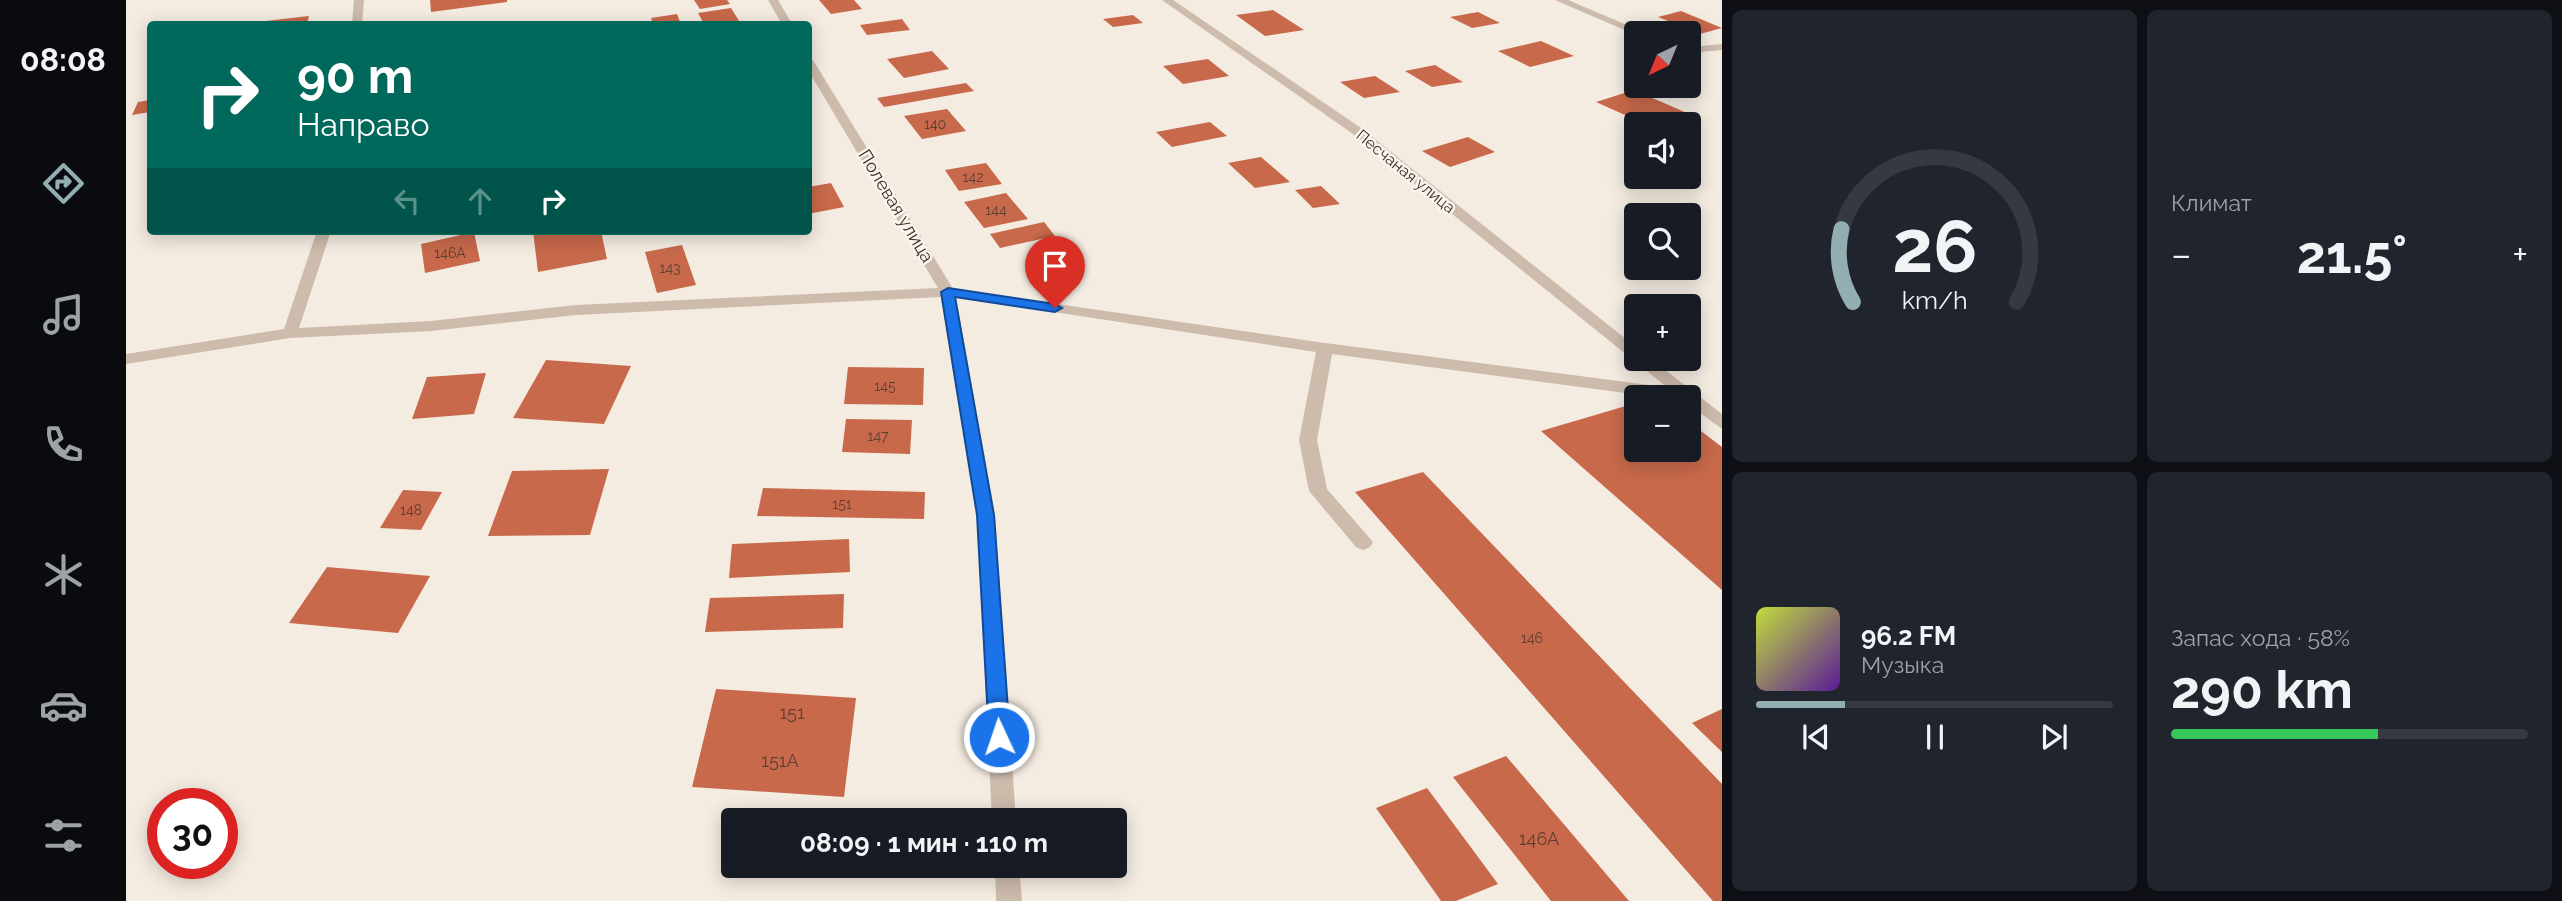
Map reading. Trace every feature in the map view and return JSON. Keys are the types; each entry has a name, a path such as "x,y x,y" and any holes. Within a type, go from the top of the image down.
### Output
{"street":[{"path":"357,21 359,0"},
{"path":"773,0 785,21"},
{"name":"Песчаная улица","path":"1167,0 1357,131 1624,345"},
{"path":"1560,0 1624,26"},
{"path":"1701,49 1722,47"},
{"name":"Полевая улица","path":"812,67 948,292 986,515 1003,808"},
{"path":"290,332 323,235"},
{"path":"126,359 290,332 431,326 576,310 948,292 1325,348 1624,388"},
{"path":"1325,348 1308,440 1313,466 1318,491 1363,542"},
{"path":"1656,371 1674,385"},
{"path":"1701,406 1722,422"},
{"path":"1008,878 1009,901"}],"building":[{"path":"430,0 507,0 507,2 431,12"},
{"path":"694,0 727,0 730,4 700,9"},
{"path":"819,0 854,0 862,9 831,14"},
{"path":"731,8 739,21 702,21 698,13"},
{"path":"1273,10 1304,30 1265,36 1236,15"},
{"path":"1681,11 1722,28 1701,34 1701,21 1668,21 1658,17"},
{"path":"1478,12 1500,23 1472,28 1450,17"},
{"path":"677,14 680,21 652,21 651,18"},
{"path":"1133,15 1143,23 1113,27 1103,19"},
{"path":"309,16 308,21 266,21"},
{"path":"902,19 910,30 867,35 860,25"},
{"path":"1541,41 1574,56 1530,67 1498,51"},
{"path":"932,51 949,69 904,78 887,59"},
{"path":"1208,59 1229,76 1183,84 1163,66"},
{"path":"1435,65 1463,82 1432,87 1405,71"},
{"path":"1375,76 1400,92 1364,98 1340,82"},
{"path":"966,83 974,91 884,107 877,98"},
{"path":"1624,93 1624,98 1652,98 1685,112 1624,112 1624,115 1596,102"},
{"path":"147,100 147,112 132,115 138,102"},
{"path":"947,109 966,131 922,139 904,116"},
{"path":"1210,122 1227,136 1172,147 1156,132"},
{"path":"1468,137 1495,152 1450,167 1422,151"},
{"path":"1261,157 1290,182 1255,188 1228,163"},
{"path":"986,163 1002,184 959,191 945,170"},
{"path":"831,183 844,207 812,213 812,186"},
{"path":"1321,186 1340,204 1313,208 1295,190"},
{"path":"1006,193 1028,219 984,228 964,202"},
{"path":"1044,222 1055,236 1000,248 990,234"},
{"path":"461,235 475,235 480,261 425,273 421,244"},
{"path":"533,235 602,235 607,259 538,272"},
{"path":"682,245 696,285 657,293 645,252"},
{"path":"546,360 631,366 604,424 513,418"},
{"path":"848,367 924,368 923,405 844,404"},
{"path":"486,373 474,414 412,419 427,377"},
{"path":"1624,407 1624,462 1701,462 1701,431 1722,447 1722,590 1541,431"},
{"path":"846,419 912,420 910,454 842,452"},
{"path":"609,469 590,535 488,536 512,471"},
{"path":"1423,472 1722,784 1722,901 1713,901 1355,492"},
{"path":"763,488 925,492 924,519 757,516"},
{"path":"403,490 442,492 421,530 380,528"},
{"path":"849,539 850,572 729,578 732,544"},
{"path":"327,567 430,576 398,633 289,623"},
{"path":"844,594 843,628 705,632 710,598"},
{"path":"716,689 856,698 844,797 692,787"},
{"path":"1722,709 1722,752 1692,723"},
{"path":"1506,756 1629,901 1551,901 1453,777"},
{"path":"1427,788 1498,884 1456,901 1441,901 1376,808"}],"route":[{"path":"999,737 986,515 948,292 1055,308"}]}
